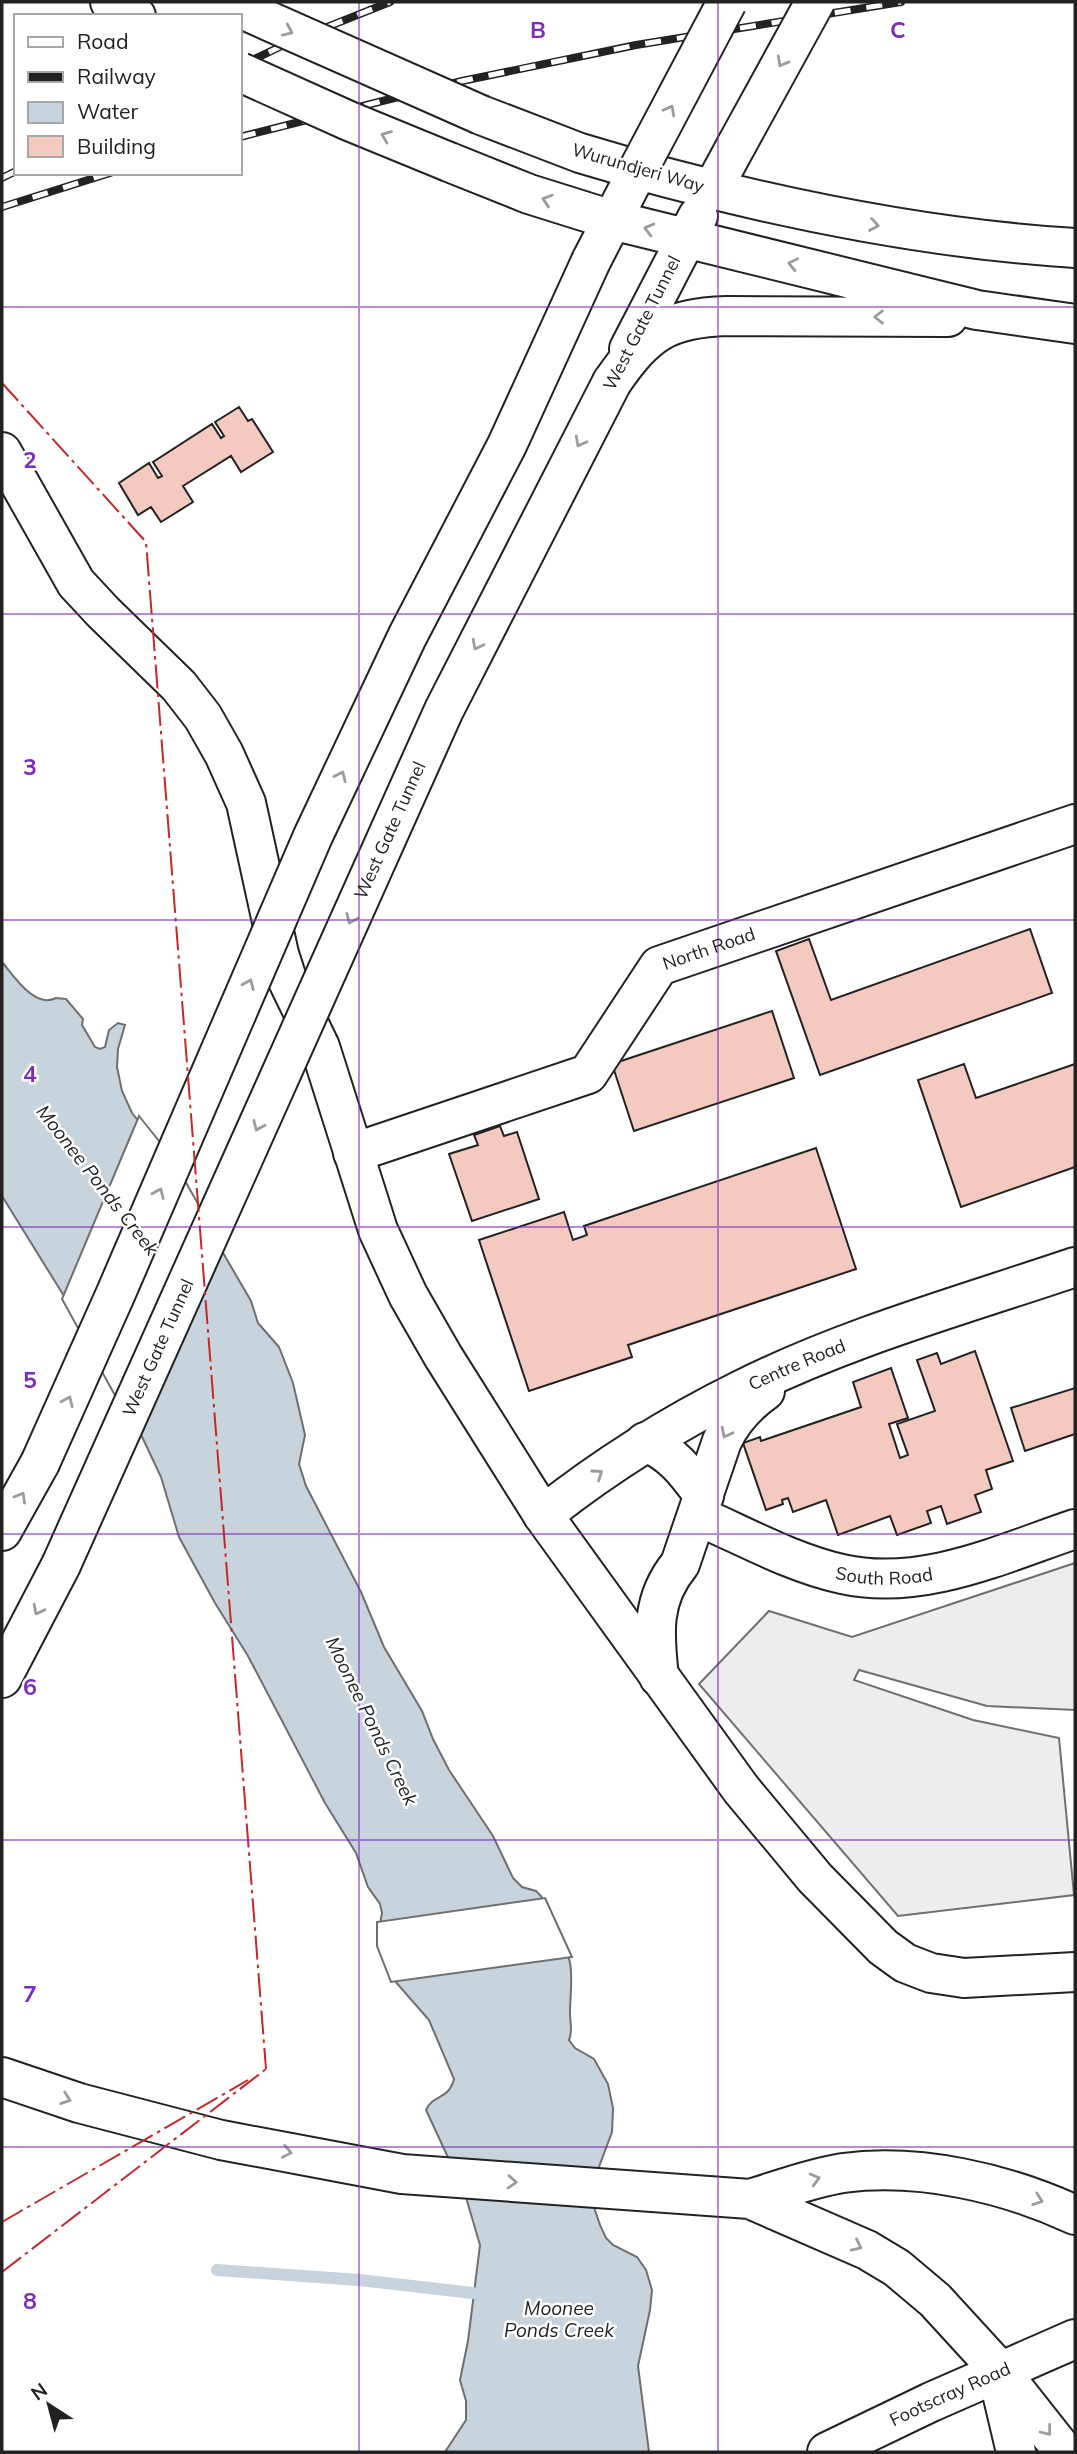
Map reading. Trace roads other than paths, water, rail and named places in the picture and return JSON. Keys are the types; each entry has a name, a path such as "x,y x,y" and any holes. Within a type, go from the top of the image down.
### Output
{"main road":[{"path":"110,2 132,14"},
{"name":"Wurundjeri Way","path":"226,2 481,115 580,153 638,170 712,190 872,225 1075,248"},
{"path":"2,1531 46,1451 313,836 407,637 507,445 590,261 727,2"},
{"name":"West Gate Tunnel","path":"9,1666 61,1565 444,710 685,239 815,2"},
{"path":"242,73 349,121 506,185 612,220 977,310 1075,324"},
{"path":"612,382 645,341 664,327 690,318 1021,317"},
{"path":"2,452 76,583 179,686 204,717 224,754 249,812 261,878 287,979 320,1047 378,1230 408,1295 543,1515 741,1789 816,1878 883,1947 905,1962 932,1973 964,1978 1075,1972"},
{"name":"North Road","path":"353,1153 588,1074 659,966 1075,824"},
{"name":"Centre Road","path":"543,1515 599,1472 645,1443 743,1389 837,1348 1075,1268"},
{"path":"659,1677 656,1612 701,1506 729,1425 741,1410 777,1382 837,1348"},
{"path":"645,1443 659,1448 673,1458 701,1506"},
{"name":"South Road","path":"701,1506 814,1567 844,1575 877,1579 908,1578 947,1571 1075,1529"},
{"path":"590,1580 625,1590 654,1586 674,1572"},
{"path":"2,2077 79,2103 220,2140 402,2174 750,2199 867,2250 897,2268 935,2300 999,2372 1064,2452"},
{"path":"750,2199 823,2177 854,2172 889,2171 947,2176 975,2182 1031,2198 1075,2215"},
{"name":"Footscray Road","path":"833,2449 1075,2339"},
{"path":"999,2372 1016,2452"}],"water":[{"name":"Moonee Ponds Creek","path":"2,962 33,995 48,1000 66,999 83,1019 82,1025 95,1047 105,1047 109,1030 118,1023 125,1025 118,1049 117,1067 122,1091 132,1113 168,1158 251,1301 258,1323 279,1347 293,1383 305,1435 299,1464 306,1486 361,1592 384,1647 422,1711 449,1770 493,1836 513,1878 522,1887 536,1891 541,1896 561,1937 571,1969 569,2040 575,2048 594,2059 608,2084 613,2108 612,2132 593,2183 593,2204 606,2238 613,2245 637,2257 646,2270 652,2290 638,2366 649,2452 445,2452 466,2420 466,2401 460,2380 468,2341 480,2245 465,2194 426,2110 433,2101 445,2094 454,2079 429,2020 394,1980 379,1929 382,1913 380,1904 368,1887 356,1853 325,1803 248,1656 179,1537 161,1477 137,1426 77,1317 2,1196"}],"waterway":[{"path":"217,2270 359,2280 473,2293"}],"railway":[{"path":"242,65 292,41 390,2"},
{"path":"242,136 462,81 636,45 901,2"},
{"path":"2,178 14,172"},
{"path":"2,207 104,175"}]}
